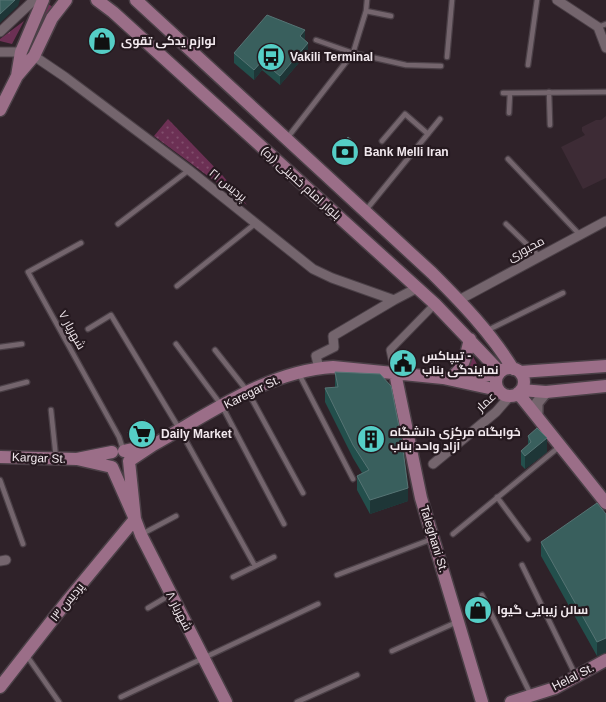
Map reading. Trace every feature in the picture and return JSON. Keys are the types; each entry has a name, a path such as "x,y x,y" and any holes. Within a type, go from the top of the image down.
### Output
{"main road":[{"path":"17,76 21,52 43,0"},
{"path":"0,110 17,76 34,56 52,18 66,0"},
{"name":"بلوار امام خمینی (ره)","path":"96,0 116,15 435,304 470,339 499,373"},
{"name":"بلوار امام خمینی (ره)","path":"136,0 459,300 517,370"},
{"path":"147,0 150,14"},
{"path":"449,379 464,362 470,339"},
{"path":"449,379 499,373 507,368 517,370 606,366"},
{"name":"Karegar St.","path":"153,445 248,392 272,380 298,372 333,367 449,379"},
{"path":"516,393 524,384 523,378 517,370"},
{"name":"Taleghani St.","path":"395,372 422,498 482,702"},
{"path":"499,373 495,384 502,395 606,386"},
{"path":"449,379 498,390"},
{"path":"516,393 604,496"},
{"name":"Kargar St.","path":"0,457 77,459 122,454 153,445"},
{"path":"122,454 128,465 122,469 115,469 112,467 109,459 122,454"},
{"name":"شهریار ۸","path":"122,454 135,518"},
{"name":"Kargar St.","path":"77,459 112,467"},
{"name":"شهریار ۸","path":"112,467 141,535 226,702"},
{"name":"پردیس ۱۳","path":"0,686 135,518"},
{"name":"Helal St.","path":"511,702 532,696 576,678 606,660"}],"street":[{"path":"0,32 34,0"},
{"path":"557,0 602,26 606,48"},
{"path":"0,52 21,52"},
{"name":"پردیس ۲۱","path":"34,56 189,170 313,269 332,278 394,300"},
{"name":"محبوری","path":"459,300 606,221"},
{"path":"319,368 316,356 334,347 333,336 417,288"},
{"path":"395,372 390,350 435,304"},
{"path":"536,416 537,403 546,392"},
{"name":"عمار","path":"433,464 516,393"}],"lane":[{"path":"286,139 353,53 366,11 367,0"},
{"path":"447,57 452,0"},
{"path":"528,65 537,0"},
{"path":"366,11 391,16"},
{"path":"316,40 353,53 406,65 441,66"},
{"path":"549,92 550,125"},
{"path":"503,93 606,92"},
{"path":"509,113 510,93"},
{"path":"382,141 405,114 428,134"},
{"path":"365,212 440,119"},
{"path":"508,159 580,235"},
{"path":"118,224 189,170"},
{"path":"177,286 256,223"},
{"path":"506,224 539,256"},
{"name":"شهریار ۷","path":"81,243 28,272 119,436 122,454"},
{"path":"486,331 563,293"},
{"path":"88,329 111,315 180,430 255,566"},
{"path":"0,347 22,344"},
{"path":"176,344 222,406 284,524"},
{"path":"215,350 248,392 303,493"},
{"path":"298,372 353,479"},
{"path":"0,389 28,382"},
{"path":"51,410 56,459"},
{"path":"453,534 560,446"},
{"path":"0,480 23,544"},
{"path":"497,497 528,539"},
{"path":"141,535 176,516"},
{"path":"337,575 433,538"},
{"path":"233,577 274,557"},
{"path":"522,565 576,678"},
{"path":"148,608 171,594"},
{"path":"482,595 532,696"},
{"path":"121,697 318,604"},
{"path":"392,651 458,622"},
{"path":"26,654 59,702"},
{"path":"297,702 357,675"}],"shaded area":[{"path":"606,116 606,178 583,189 561,147 585,135 582,127 596,120 601,120"}],"green space":[{"path":"48,4 53,7 33,51 27,50 46,5"},
{"path":"24,21 12,44 0,41 0,39"},
{"path":"168,119 223,176 247,205 154,136"},
{"path":"471,353 479,368 476,372 460,374"}],"building":[{"path":"0,0 15,0 0,14"},
{"name":"Vakili Terminal","path":"267,15 305,30 300,36 308,43 280,76 262,61 254,70 234,53"},
{"path":"348,137 355,143 341,157 335,151"},
{"name":"خوابگاه مرکزی دانشگاه آزاد واحد بناب","path":"335,372 380,374 391,386 402,442 408,488 370,500 357,476 369,470 353,445 325,388 338,387"},
{"path":"145,420 152,432 131,437 128,432"},
{"path":"537,428 547,438 525,456 521,451 531,442 528,436"},
{"path":"597,503 606,514 606,638 597,642 541,542"}],"place":[{"name":"لوازم یدکی تقوی","path":"102,41"},
{"name":"Vakili Terminal","path":"271,57"},
{"name":"Bank Melli Iran","path":"345,152"},
{"name":"تیپاکس - نمایندگی بناب","path":"403,363"},
{"name":"Daily Market","path":"142,434"},
{"name":"خوابگاه مرکزی دانشگاه آزاد واحد بناب","path":"371,439"},
{"name":"سالن زیبایی گیوا","path":"478,610"}]}
